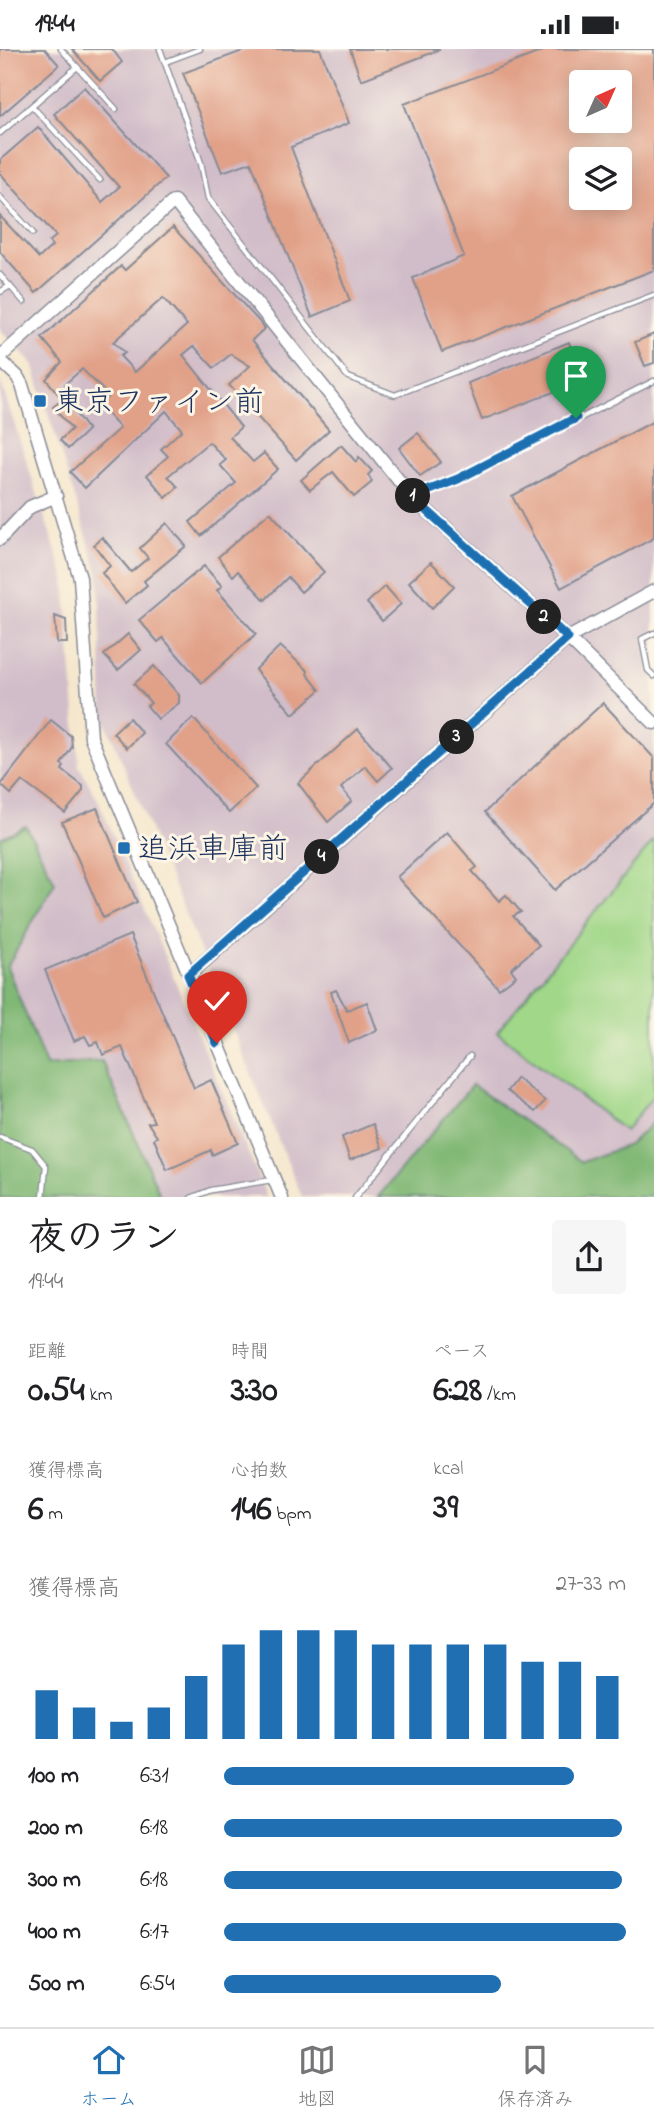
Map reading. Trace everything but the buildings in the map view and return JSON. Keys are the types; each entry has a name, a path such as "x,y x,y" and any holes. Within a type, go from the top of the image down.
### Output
{"street":[{"path":"282,1197 91,738 80,578 22,385 18,376 0,358 174,201 412,497 568,638 654,723"},
{"path":"0,539 30,507 56,496"},
{"path":"188,975 568,638 654,591"}],"lane":[{"path":"61,49 116,109"},
{"path":"160,49 201,163 208,198 348,377 395,395 654,295"},
{"path":"165,62 200,49"},
{"path":"0,133 77,67"},
{"path":"32,106 100,180"},
{"path":"0,197 33,233"},
{"path":"0,275 24,302"},
{"path":"0,292 10,286"},
{"path":"412,497 458,479 654,381"},
{"path":"654,633 642,639 648,670 654,675"},
{"path":"356,1197 470,1056"},
{"path":"0,1137 32,1150 46,1167 43,1197"},
{"path":"194,1197 211,1190 275,1179"}],"shaded area":[{"path":"0,49 654,49 654,1197 302,1197 103,715 99,575 33,364 0,330"},
{"path":"0,380 65,579 79,766 99,802 267,1197 0,1197"}],"green space":[{"path":"26,826 55,882 7,967 46,1066 102,1061 161,1197 0,1197 0,838"},
{"path":"654,840 654,1095 625,1131 497,1032"},
{"path":"472,1085 582,1162 629,1145 654,1121 654,1197 378,1197"}],"place":[{"name":"東京ファイン前","path":"40,401"},
{"name":"追浜車庫前","path":"124,848"}],"route":[{"path":"217,1043 188,975 568,638 412,497 458,479 576,418"}]}
